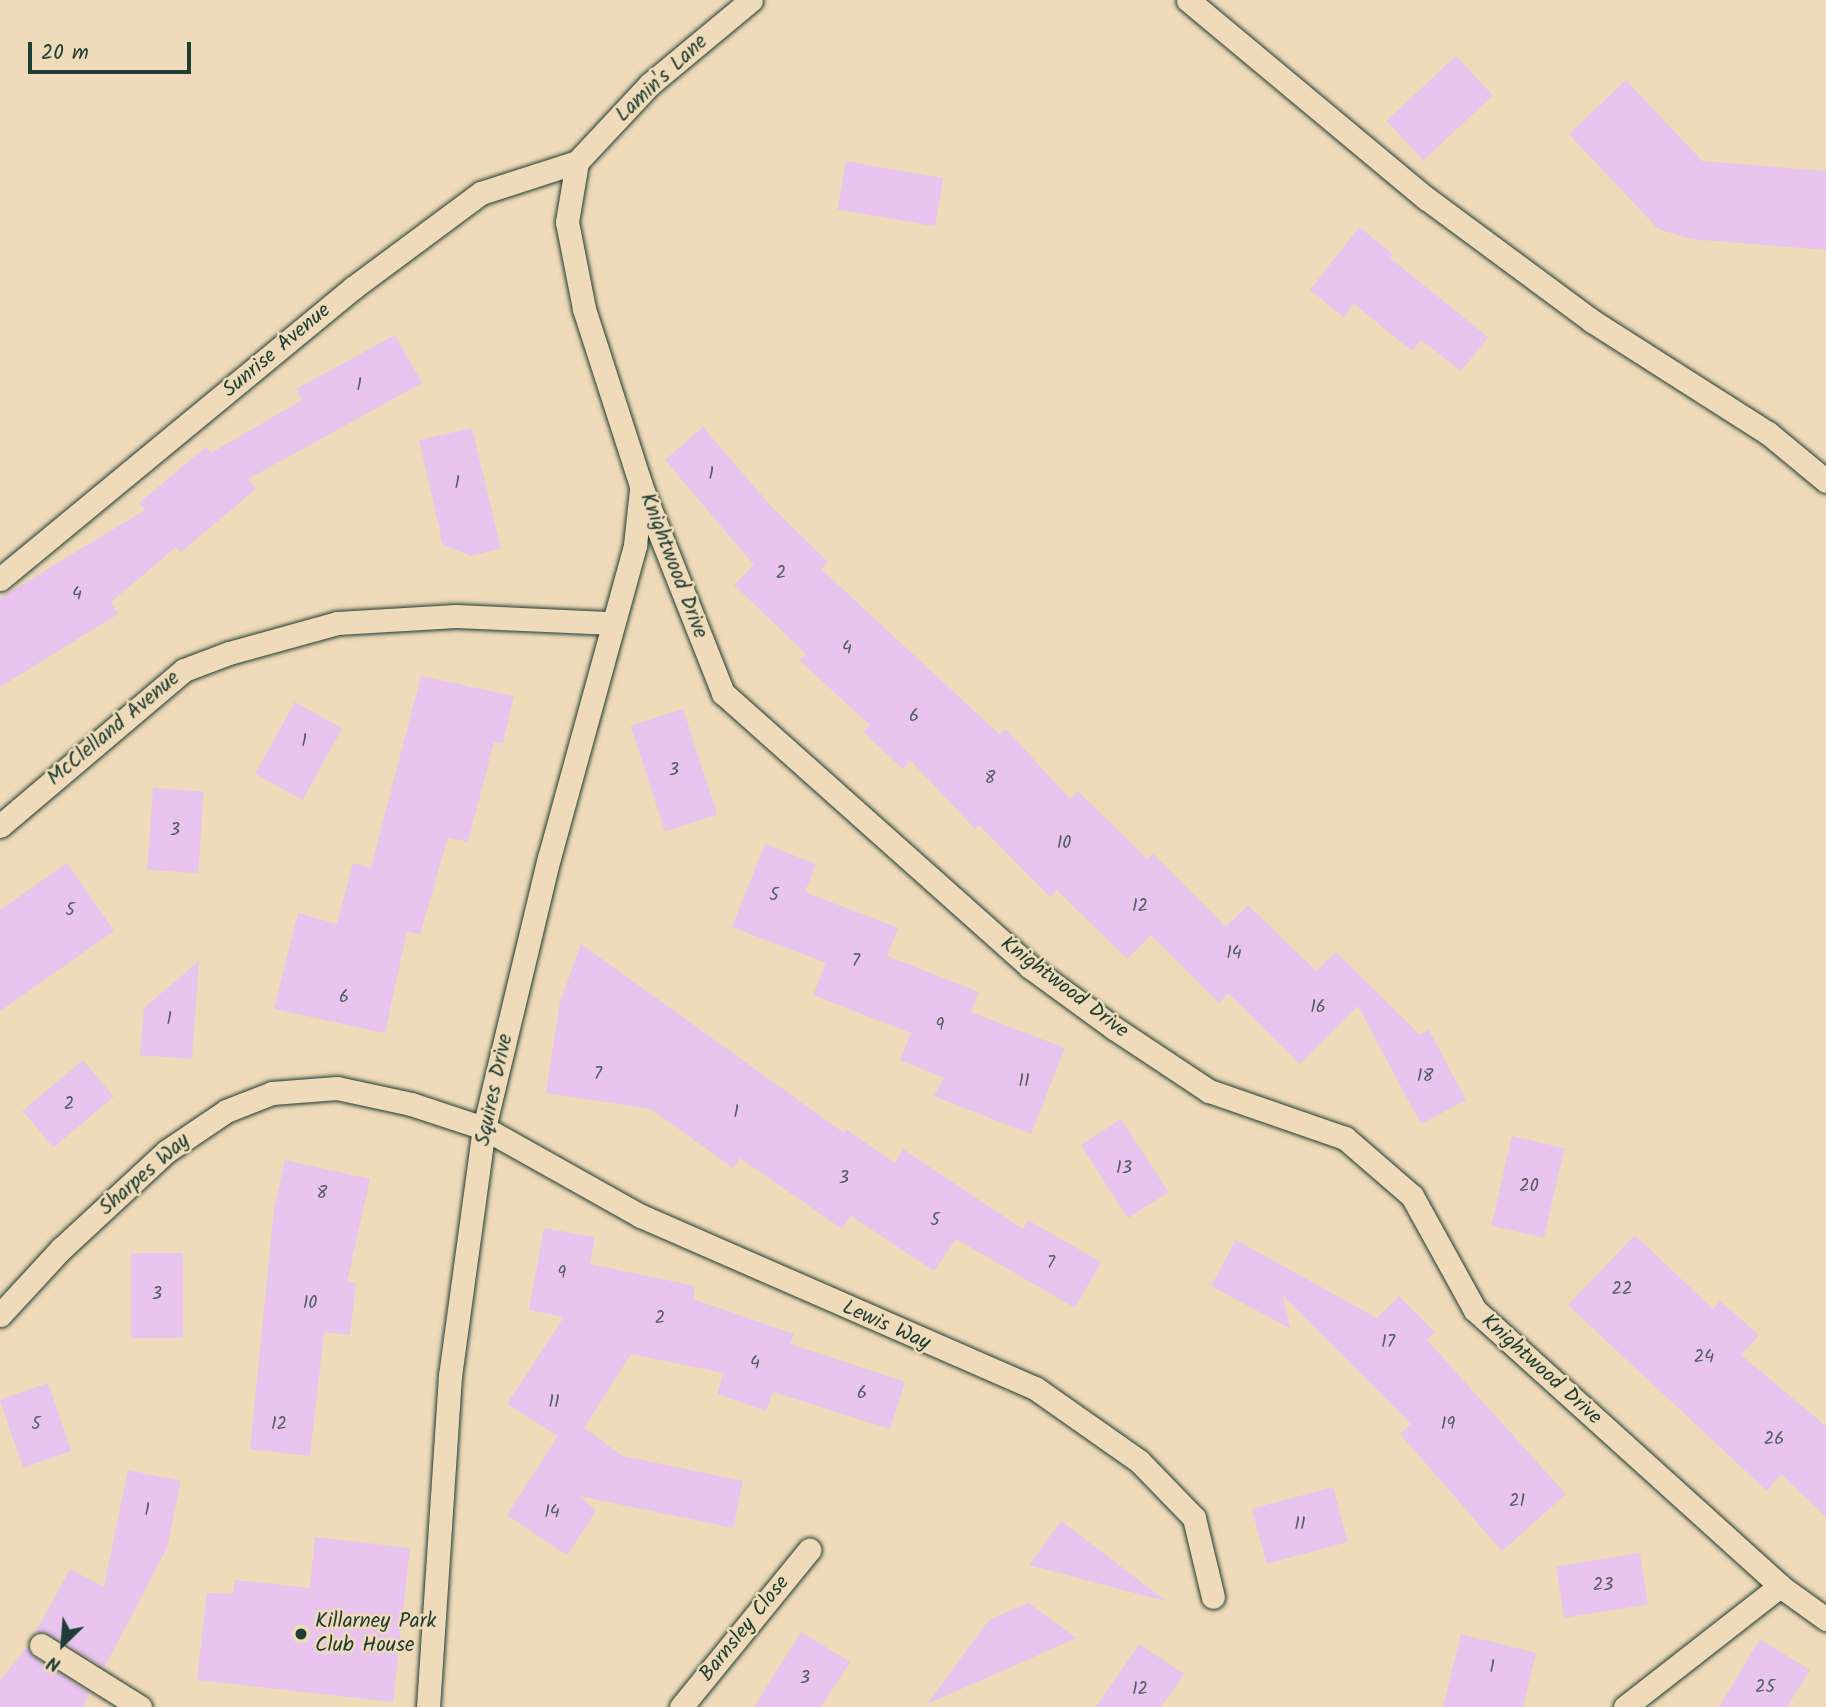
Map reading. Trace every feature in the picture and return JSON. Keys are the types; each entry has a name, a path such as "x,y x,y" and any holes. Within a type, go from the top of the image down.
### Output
{"lane":[{"name":"Lamin's Lane","path":"577,162 650,84 751,0"},
{"path":"1188,0 1426,198 1592,321 1768,433 1826,481"},
{"name":"Knightwood Drive","path":"577,162 567,222 584,309 642,486 723,693 1030,967 1114,1028 1209,1091 1345,1138 1412,1196 1475,1310 1780,1586 1826,1619"},
{"name":"Sunrise Avenue","path":"0,579 353,288 481,193 577,162"},
{"name":"Squires Drive","path":"428,1707 450,1376 484,1128 635,545 642,486"},
{"name":"McClelland Avenue","path":"0,826 184,670 229,653 337,623 456,615 613,622"},
{"name":"Sharpes Way","path":"0,1315 61,1249 167,1151 226,1111 272,1093 337,1088 411,1104 484,1128"},
{"name":"Lewis Way","path":"484,1128 641,1216 1035,1388 1139,1461 1194,1518 1213,1597"},
{"name":"Barnsley Close","path":"681,1707 809,1550"},
{"path":"1625,1707 1660,1697 1780,1586"},
{"path":"41,1646 140,1707"}],"building":[{"path":"1456,56 1493,95 1423,160 1387,121"},
{"path":"1626,80 1702,161 1826,171 1826,250 1691,239 1658,229 1569,134"},
{"path":"846,161 943,178 935,226 837,209"},
{"path":"1359,227 1393,254 1390,258 1488,337 1461,371 1421,340 1412,351 1354,304 1344,317 1310,290"},
{"path":"395,335 422,383 248,479 256,489 181,552 176,547 111,602 118,614 0,687 0,598 145,510 139,503 206,447 211,453 302,400 296,389"},
{"path":"703,427 770,505 828,562 821,569 999,734 1006,729 1070,799 1078,791 1147,859 1153,854 1226,927 1248,905 1316,971 1336,952 1420,1035 1429,1030 1466,1100 1421,1124 1358,1006 1300,1064 1228,993 1219,1003 1151,935 1127,959 1057,890 1050,897 979,825 975,829 910,760 903,769 863,732 870,725 800,661 806,654 734,585 754,565 665,460"},
{"path":"472,428 501,548 471,556 443,545 419,440"},
{"path":"421,676 514,696 503,744 494,742 468,842 448,837 420,935 407,931 385,1033 274,1009 298,913 337,924 353,863 371,868"},
{"path":"295,702 342,728 302,800 255,774"},
{"path":"683,709 717,815 665,832 631,726"},
{"path":"153,788 204,792 198,873 147,870"},
{"path":"765,844 816,864 805,892 898,928 887,956 979,992 971,1012 1065,1048 1031,1134 934,1096 944,1078 900,1060 911,1033 813,995 826,963 732,927"},
{"path":"67,863 114,931 0,1011 0,910"},
{"path":"581,944 844,1133 846,1129 895,1163 903,1149 1023,1229 1028,1220 1101,1262 1075,1308 956,1239 934,1271 851,1216 842,1229 740,1158 733,1168 651,1109 546,1093 560,1002"},
{"path":"199,961 192,1059 140,1055 144,1008"},
{"path":"83,1060 114,1097 53,1148 22,1111"},
{"path":"1121,1119 1168,1192 1128,1218 1081,1145"},
{"path":"1512,1136 1565,1148 1544,1238 1491,1226"},
{"path":"285,1160 370,1179 347,1282 356,1283 350,1335 324,1332 310,1456 250,1449 274,1209"},
{"path":"544,1228 595,1237 590,1264 695,1286 693,1299 794,1334 790,1344 905,1382 890,1429 773,1392 766,1411 717,1394 724,1373 631,1354 584,1428 623,1456 743,1481 733,1528 580,1496 596,1511 567,1555 507,1515 558,1436 507,1404 564,1317 529,1310"},
{"path":"1635,1235 1713,1309 1720,1301 1759,1335 1741,1355 1826,1426 1826,1517 1781,1474 1767,1491 1568,1305"},
{"path":"1236,1240 1377,1318 1399,1296 1435,1332 1427,1340 1566,1494 1502,1551 1400,1434 1411,1424 1282,1295 1291,1329 1211,1286"},
{"path":"131,1253 183,1253 183,1338 131,1338"},
{"path":"48,1383 71,1451 23,1468 0,1400"},
{"path":"128,1470 181,1481 167,1548 104,1668 48,1633 36,1632 70,1569 104,1587"},
{"path":"1333,1487 1348,1542 1267,1564 1252,1509"},
{"path":"1061,1521 1165,1600 1165,1601 1029,1565"},
{"name":"Killarney Park Club House","path":"315,1537 410,1548 393,1702 197,1680 207,1593 233,1594 235,1580 310,1588"},
{"path":"1640,1553 1648,1604 1564,1618 1556,1566"},
{"path":"1028,1603 1077,1638 927,1704 989,1620"},
{"path":"801,1632 850,1662 821,1707 754,1707"},
{"path":"1461,1634 1536,1653 1523,1707 1443,1707"},
{"path":"1760,1639 1810,1670 1787,1707 1719,1707"},
{"path":"1139,1644 1184,1674 1161,1707 1096,1707"},
{"path":"27,1647 34,1657 90,1693 83,1707 0,1707 0,1681"}],"place":[{"name":"Killarney Park Club House","path":"301,1634"}]}
